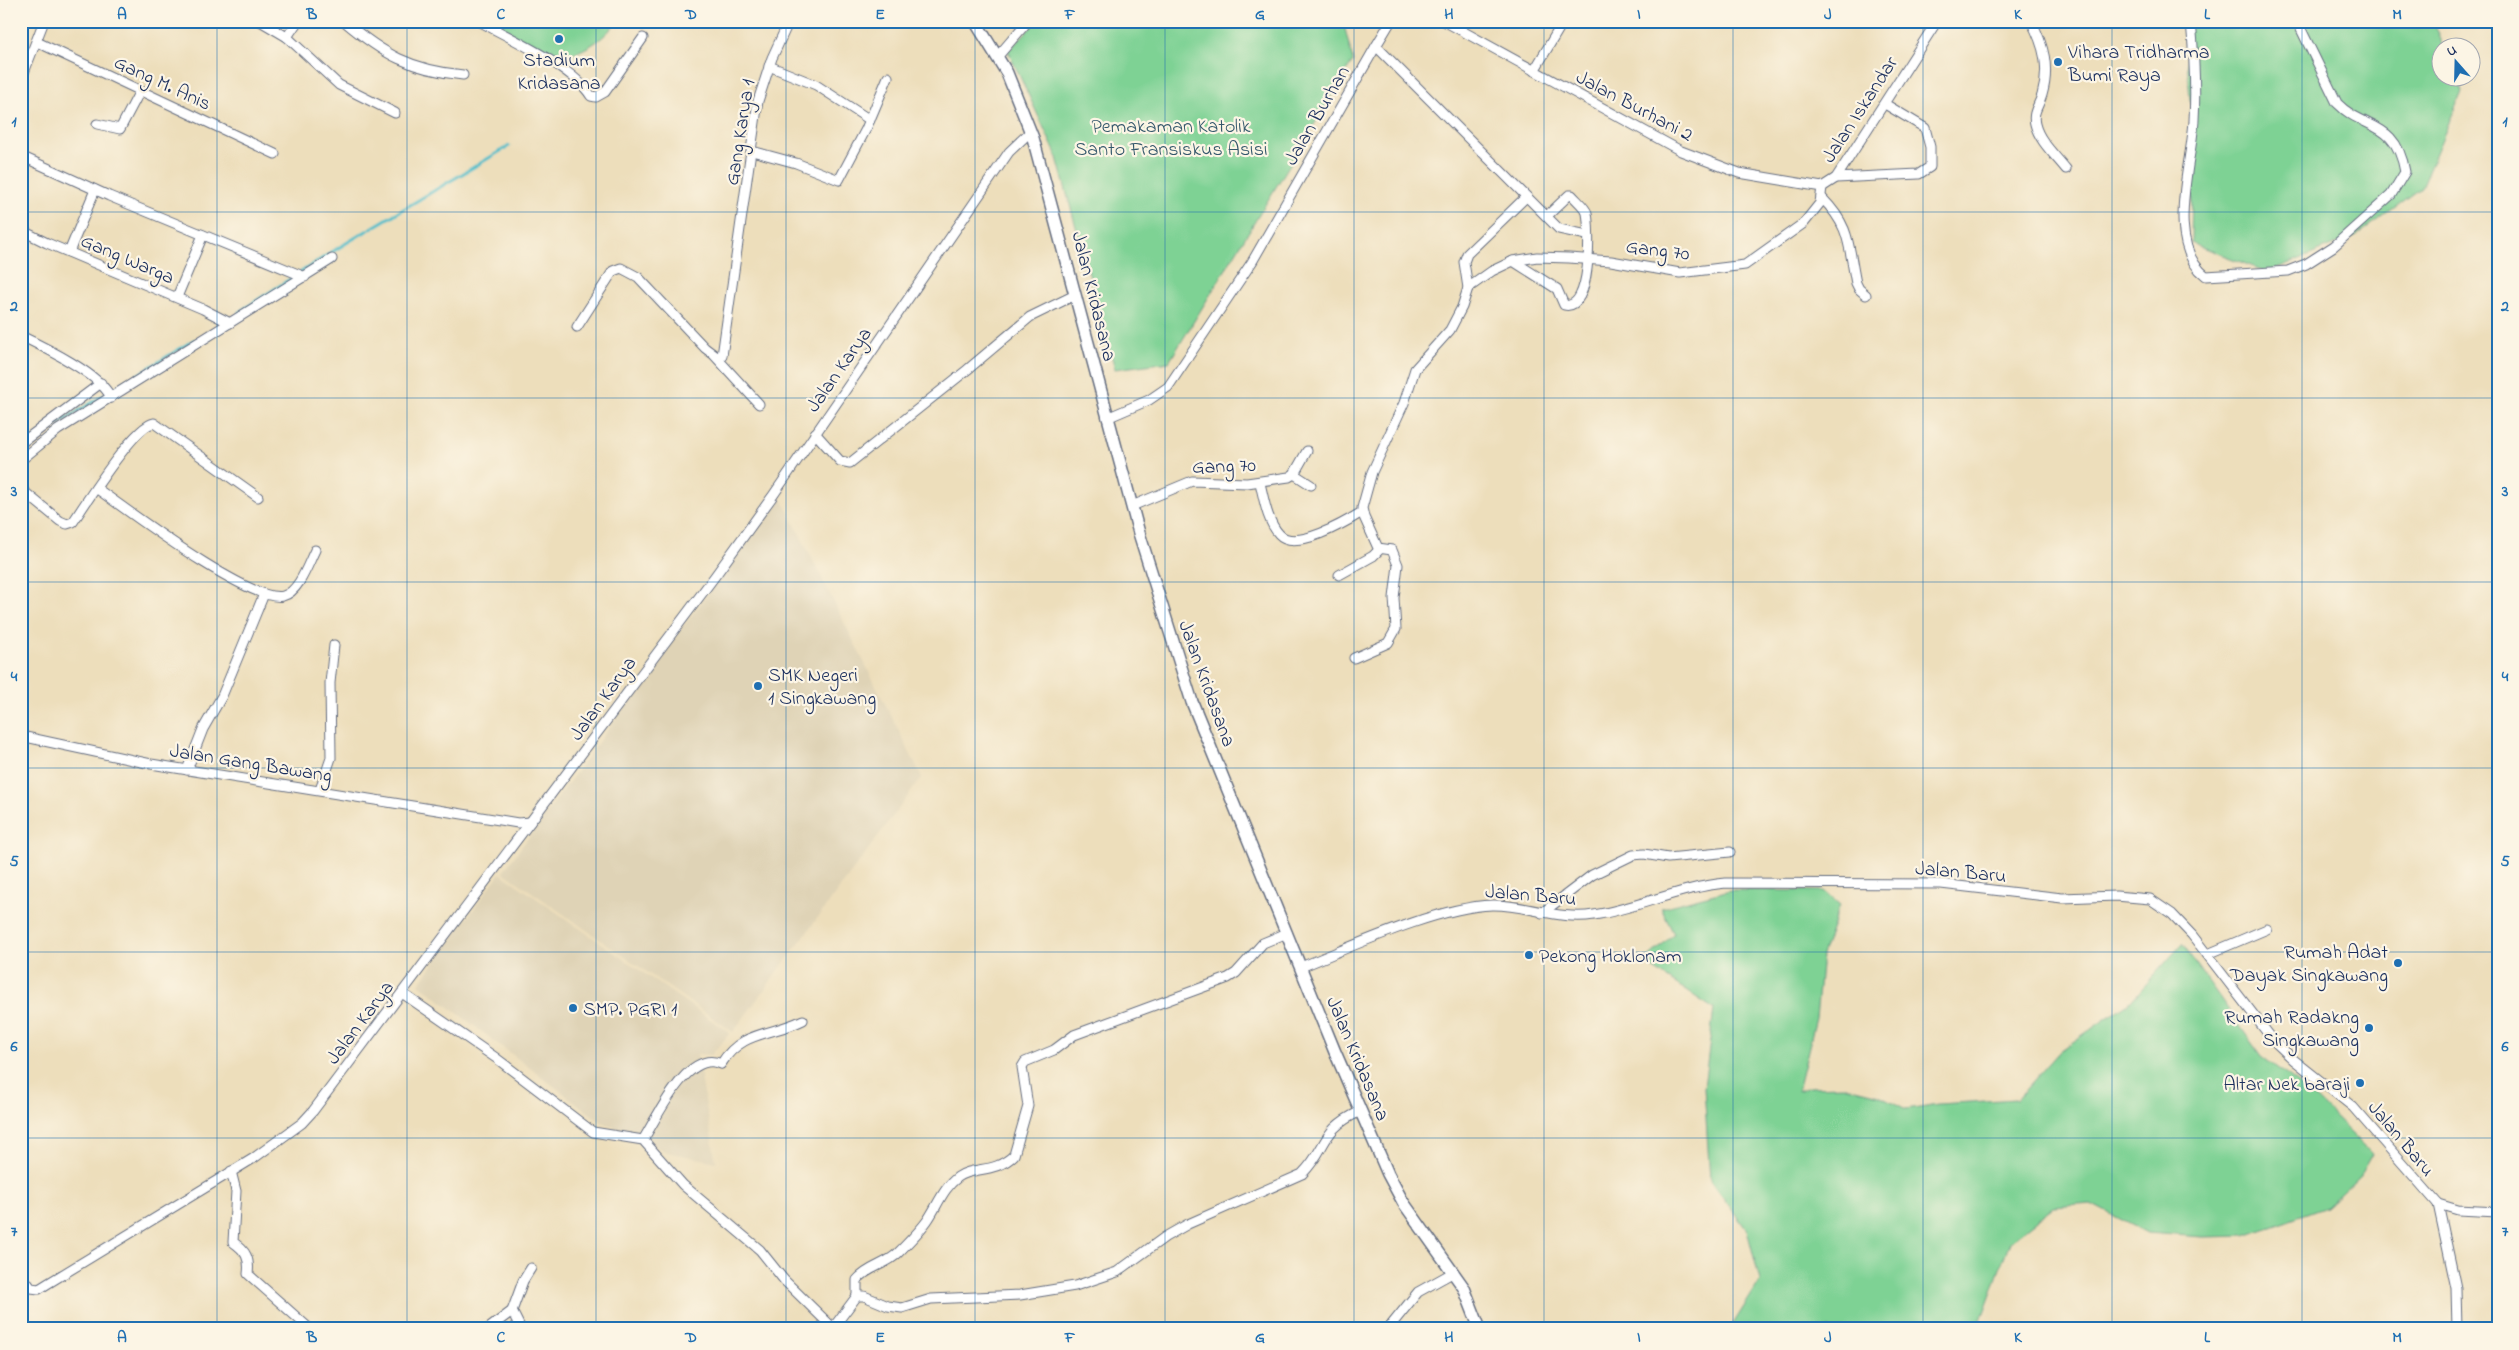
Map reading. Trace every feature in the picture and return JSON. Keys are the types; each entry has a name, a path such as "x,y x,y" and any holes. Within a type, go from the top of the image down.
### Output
{"street":[{"path":"21,80 44,21"},
{"path":"260,21 287,37 339,85 395,113"},
{"path":"287,37 298,21"},
{"path":"344,21 372,44 405,62 420,68 462,75"},
{"path":"479,21 567,71 585,86 591,96 596,97 605,92 643,38"},
{"name":"Gang Karya 1","path":"715,356 720,357 723,354 758,101 769,66 789,21"},
{"name":"Jalan Kridasana","path":"976,21 1016,90 1030,132 1132,506 1173,649 1192,702 1361,1112 1394,1187 1464,1288 1480,1329"},
{"path":"998,56 1028,21"},
{"path":"1391,21 1376,46 1547,216 1565,232 1587,236"},
{"name":"Jalan Burhani 2","path":"1444,21 1681,151 1739,172 1822,187"},
{"name":"Jalan Iskandar","path":"1822,187 1836,178 1937,21"},
{"path":"2031,21 2044,50 2046,65 2041,98 2034,111 2036,126 2042,139 2066,168"},
{"path":"2191,21 2195,58 2194,121 2182,220 2193,261 2198,270 2206,276 2288,271 2306,264 2334,246 2391,195 2405,172 2402,158 2396,145 2379,127 2344,110 2337,103 2297,21"},
{"path":"1534,71 1560,27"},
{"name":"Gang M. Anis","path":"37,42 275,154"},
{"name":"Jalan Burhan","path":"1108,418 1149,400 1168,387 1252,262 1376,46"},
{"path":"769,66 816,86 870,120"},
{"path":"752,151 796,163 839,180 870,120 888,77"},
{"path":"97,124 120,129 140,91"},
{"path":"1836,178 1919,174 1930,167 1930,147 1925,128 1884,104"},
{"name":"Jalan Karya","path":"21,1274 30,1288 39,1288 232,1172 281,1139 313,1111 744,536 1009,152 1030,132"},
{"path":"21,156 203,236 304,276"},
{"path":"1822,187 1822,198 1840,217 1847,234 1856,283 1858,289 1866,295"},
{"path":"69,252 95,190"},
{"path":"1513,261 1556,289 1564,305 1567,306 1575,303 1581,298 1588,259 1586,211 1572,195 1566,196 1547,216"},
{"path":"1380,549 1362,512 1362,503 1372,472 1404,403 1415,370 1450,330 1462,307 1468,288 1464,262 1467,254 1526,197"},
{"name":"Gang 70","path":"1468,288 1492,271 1513,261 1537,257 1611,261 1680,273 1745,265 1794,232 1816,208 1822,198"},
{"name":"Gang Warga","path":"21,230 177,297 227,321"},
{"path":"177,297 203,236"},
{"path":"21,443 332,259"},
{"path":"577,327 613,271 626,268 638,277 759,404"},
{"path":"814,433 840,462 850,463 1030,317 1076,295"},
{"path":"21,336 74,365 107,391"},
{"path":"21,460 107,391"},
{"path":"21,489 60,521 67,524 72,522 121,454 147,425 154,423 258,497"},
{"path":"1307,451 1294,474 1310,485"},
{"name":"Gang 70","path":"1132,506 1192,481 1260,482 1294,474"},
{"path":"1260,482 1274,526 1280,535 1286,539 1312,536 1332,530 1362,512"},
{"path":"96,488 202,562 264,594 282,596 292,590 315,550"},
{"path":"1339,575 1374,556 1380,549"},
{"path":"1354,658 1388,643 1396,629 1394,598 1398,565 1392,550 1380,549"},
{"path":"187,770 203,729 222,696 264,594"},
{"path":"320,790 331,758 330,683 334,645"},
{"name":"Jalan Gang Bawang","path":"21,736 187,770 320,790 518,824 530,822"},
{"path":"1542,914 1592,875 1633,855 1644,854 1668,858 1730,852"},
{"name":"Jalan Baru","path":"1301,967 1405,927 1466,909 1499,906 1542,914 1571,917 1593,916 1695,887 1726,882 1954,884 2062,898 2146,897 2172,914 2208,954 2264,1032 2294,1060 2353,1107 2438,1204 2458,1210 2498,1212"},
{"path":"2208,954 2267,929"},
{"path":"402,993 496,1058 593,1132 643,1140 683,1185 760,1250 784,1280 833,1328 857,1296 858,1280 868,1270 890,1260 898,1253 925,1223 944,1193 958,1177 995,1168 1008,1161 1014,1155 1028,1106 1023,1064 1030,1058 1062,1044 1074,1034 1228,978 1236,973 1263,943 1287,933"},
{"path":"643,1140 689,1070 702,1063 721,1064 729,1051 752,1035 768,1034 803,1020"},
{"path":"857,1296 864,1296 888,1306 902,1308 931,1299 1046,1293 1097,1280 1117,1272 1165,1237 1188,1224 1296,1178 1308,1168 1331,1130 1340,1122 1361,1112"},
{"path":"232,1172 236,1190 233,1242 245,1250 250,1264 248,1274 310,1329"},
{"path":"2438,1204 2456,1288 2457,1329"},
{"path":"488,1329 512,1311 523,1281 531,1268"},
{"path":"1388,1329 1418,1292 1454,1272"},
{"path":"512,1311 521,1329"}],"shaded area":[{"name":"SMK Negeri 1 Singkawang","path":"780,495 922,777 733,1032 503,872"},
{"name":"SMP. PGRI 1","path":"500,873 730,1033 711,1055 697,1054 716,1162 667,1152 600,1121 419,984"}],"green space":[{"name":"Stadium Kridasana","path":"485,21 617,21 597,42 572,54 553,60"},
{"name":"Pemakaman Katolik Santo Fransiskus Asisi","path":"1037,21 1343,21 1353,61 1169,362 1115,369 1056,154 1008,51"},
{"path":"2184,21 2433,21 2440,38 2432,38 2432,88 2460,88 2462,92 2421,188 2355,237 2267,272 2191,243 2193,138"},
{"path":"1730,890 1824,891 1840,905 1822,955 1816,1018 1798,1091 1809,1087 1843,1086 1879,1095 1906,1109 1939,1104 2017,1099 2060,1051 2131,1001 2182,944 2261,1056 2307,1090 2372,1154 2360,1175 2326,1207 2246,1236 2203,1237 2147,1233 2091,1204 2054,1207 2010,1241 1978,1329 1730,1329 1760,1281 1747,1230 1710,1180 1704,1087 1714,1009 1643,962 1674,934 1661,908"}],"waterway":[{"path":"239,312 343,245 509,146"},
{"path":"21,450 46,431 194,340"}],"place":[{"name":"Stadium Kridasana","path":"559,39"},
{"name":"Vihara Tridharma Bumi Raya","path":"2058,62"},
{"name":"SMK Negeri 1 Singkawang","path":"758,686"},
{"name":"Pekong Hoklonam","path":"1529,955"},
{"name":"Rumah Adat Dayak Singkawang","path":"2398,963"},
{"name":"SMP. PGRI 1","path":"573,1008"},
{"name":"Rumah Radakng Singkawang","path":"2369,1028"},
{"name":"Altar Nek baraji","path":"2360,1083"}]}
